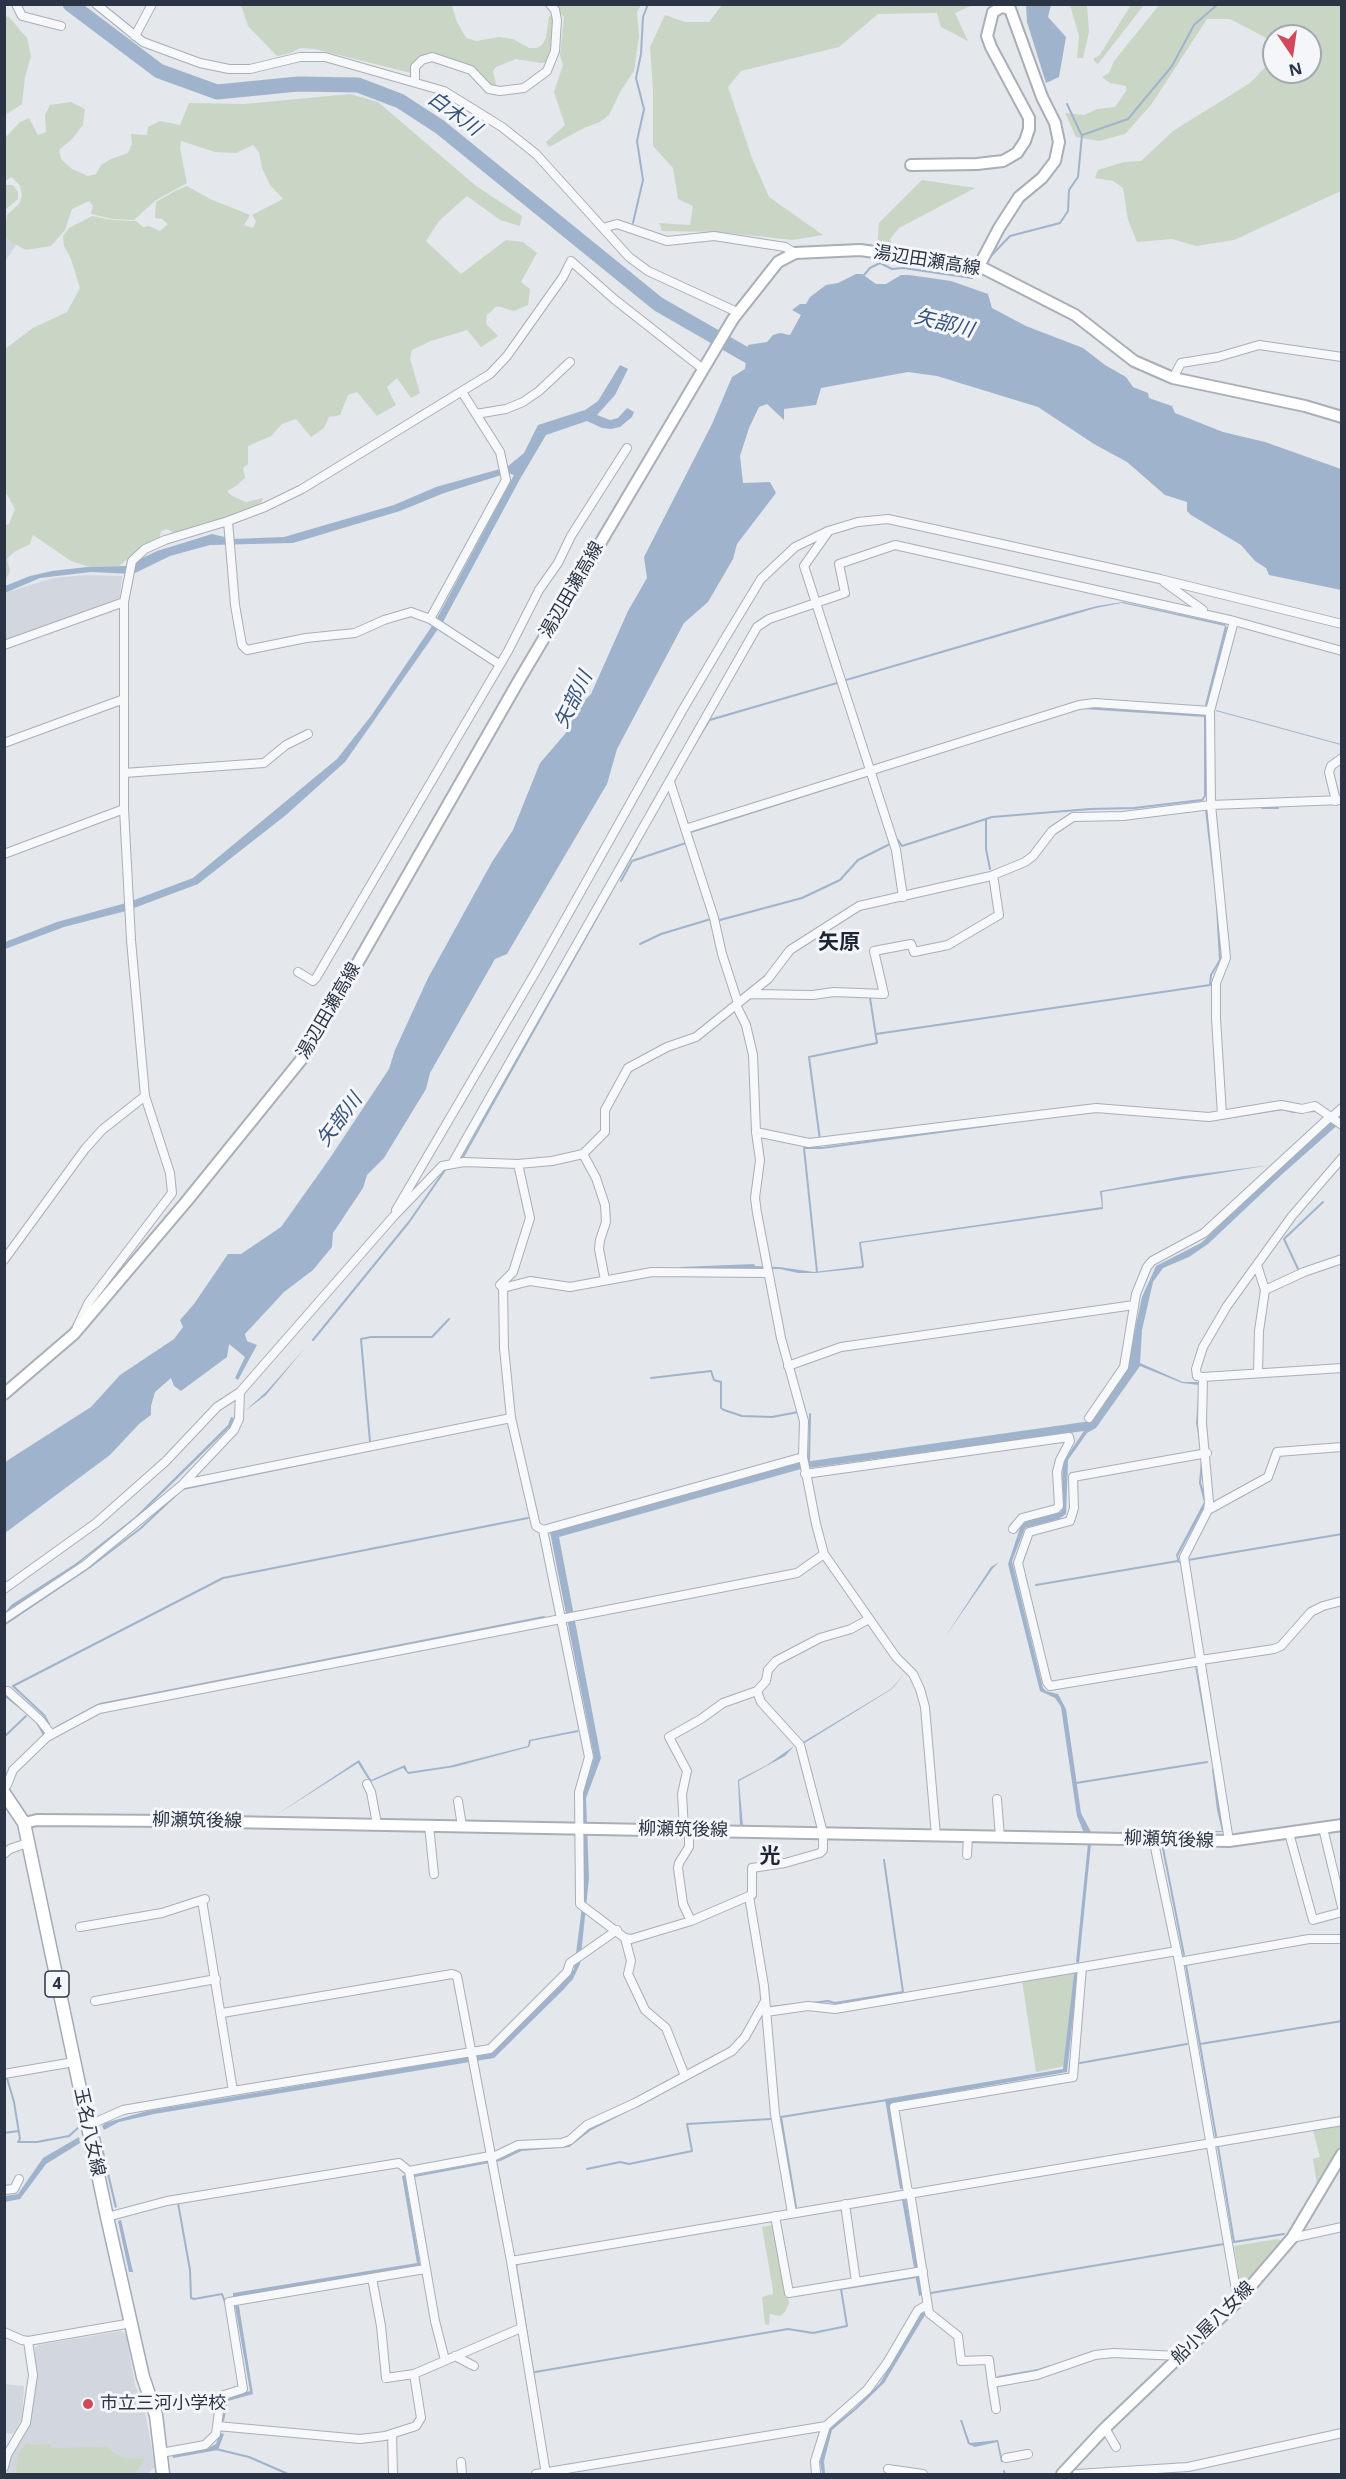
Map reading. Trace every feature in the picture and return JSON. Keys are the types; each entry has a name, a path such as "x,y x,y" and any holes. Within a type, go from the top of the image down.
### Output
{"main road":[{"path":"911,165 977,164 1003,160 1017,153 1025,141 1029,129 1029,118 987,36 993,12 1002,7 1010,9 1042,97 1055,123 1059,142 1055,161 1042,178 1019,197 999,228 980,266"},
{"name":"湯辺田瀬高線","path":"4,1394 74,1334 186,1202 305,1055 518,682 735,316 778,262 795,253 860,250 980,266 1075,315 1134,361 1173,378 1305,406 1341,417"},
{"name":"玉名八女線","path":"6,1789 24,1823 107,2217 143,2377 156,2415 162,2473"},
{"name":"柳瀬筑後線","path":"24,1823 37,1820 377,1824 1229,1841 1341,1825"},
{"name":"船小屋八女線","path":"1062,2475 1104,2428 1238,2301 1292,2238 1341,2154"}],"street":[{"path":"16,4 22,16 61,26"},
{"path":"96,4 143,42 175,54 229,69 250,69 300,57 325,57 444,91 524,143 629,257 648,271 735,316"},
{"path":"135,36 152,4"},
{"path":"415,81 415,67 422,60 432,57 471,70 489,89 500,91 524,88 547,71 555,51 557,20 555,10 550,4"},
{"path":"603,228 617,224 667,241 714,236 785,247 795,253"},
{"path":"74,1334 89,1302 172,1193 170,1173 145,1095 129,900 124,808 124,602 132,561 145,549 165,540 228,521 265,507 302,489 490,374 507,356 571,261 614,299 704,369"},
{"path":"1173,378 1181,363 1218,357 1259,345 1341,357"},
{"path":"476,414 506,409 523,402 540,391 570,362"},
{"path":"431,620 506,480 500,452 462,392"},
{"path":"298,972 313,981 316,978 499,664 539,590 627,448"},
{"path":"393,1217 539,966 682,711 761,579 795,547 828,531 858,522 888,519 1160,579 1341,624"},
{"path":"228,521 242,645 248,650 306,638 355,633 404,612 411,612 431,620 499,664"},
{"path":"828,531 804,566 896,850 903,897"},
{"path":"452,1164 757,627 762,622 844,593 838,564 894,545 1206,613 1341,651"},
{"path":"1160,579 1206,613"},
{"path":"4,645 124,602"},
{"path":"1222,1115 1216,983 1226,958 1211,805 1210,711 1234,621"},
{"path":"4,743 124,699"},
{"path":"685,829 1079,705 1095,703 1210,711"},
{"path":"124,773 264,763 286,745 308,734"},
{"path":"4,1589 96,1523 166,1461 217,1407 240,1392 393,1217 442,1166 464,1162 518,1164 552,1161 583,1154 605,1132 604,1110 628,1068 667,1047 696,1037 768,979 790,950 859,906 993,875 1033,856 1052,831 1063,822 1073,818 1123,816 1211,805 1339,800 1329,772 1331,766 1341,758"},
{"path":"670,782 714,918 722,954 737,1004 746,1025 753,1055 760,1168 755,1198 788,1366 804,1421 805,1474 824,1554 896,1657 913,1674 920,1689 925,1707 936,1836"},
{"path":"4,854 124,808"},
{"path":"750,994 813,995 834,992 884,994 874,951 911,944 914,952 948,945 999,915 993,875"},
{"path":"4,1260 85,1149 102,1130 145,1095"},
{"path":"756,1132 809,1143 1096,1108 1209,1117 1281,1106 1302,1109 1316,1106 1341,1125"},
{"path":"1089,1418 1124,1367 1134,1305 1142,1277 1152,1261 1204,1233 1341,1108"},
{"path":"583,1154 596,1178 605,1205 606,1221 599,1249 605,1280"},
{"path":"1341,1158 1292,1216 1227,1306 1203,1347 1196,1369 1197,1376 1203,1377 1341,1368"},
{"path":"518,1164 530,1218 513,1272 500,1285 503,1288 504,1348 511,1418 536,1526 543,1530 803,1457"},
{"path":"1265,1290 1304,1272 1341,1259"},
{"path":"1257,1265 1265,1290 1258,1372"},
{"path":"503,1288 530,1281 570,1287 652,1272 768,1273"},
{"path":"788,1366 842,1347 1134,1305"},
{"path":"1203,1377 1202,1423 1207,1454 1208,1510 1184,1557 1229,1841"},
{"path":"4,1620 85,1565 182,1485 234,1430 239,1419 240,1392"},
{"path":"182,1485 511,1418"},
{"path":"805,1474 1069,1437 1070,1441 1060,1460 1058,1472 1059,1506 1050,1513 1022,1518 1013,1529"},
{"path":"1208,1510 1268,1477 1277,1452 1341,1447"},
{"path":"1207,1454 1073,1477 1074,1508 1070,1521 1029,1532 1018,1563 1050,1686 1274,1649 1281,1646 1311,1612 1341,1601"},
{"path":"543,1530 564,1618 589,1757 579,1792 583,1828 585,1907 626,1938 631,1939 692,1921 752,1895 752,1868 785,1863 820,1853 823,1850 823,1833 800,1745 761,1702 757,1691"},
{"path":"6,1789 13,1770 51,1734 99,1709 797,1573 824,1554"},
{"path":"692,1921 683,1904 678,1868 689,1847 682,1794 687,1771 669,1737 701,1719 723,1703 757,1691 766,1681 768,1670 776,1661 820,1638 851,1629 869,1619"},
{"path":"4,1691 40,1720 51,1734"},
{"path":"367,1784 371,1792 377,1824"},
{"path":"997,1799 1000,1837"},
{"path":"458,1801 462,1826"},
{"path":"429,1825 434,1874"},
{"path":"1323,1828 1341,1907"},
{"path":"1290,1833 1313,1920 1341,1912"},
{"path":"967,1855 968,1836"},
{"path":"1153,1838 1177,1951 1238,2301"},
{"path":"4,1854 10,1849 27,1843"},
{"path":"749,1896 764,1986 775,2114 792,2213"},
{"path":"80,1927 162,1913 204,1899 233,2091"},
{"path":"87,2126 123,2110 233,2091 472,2057 490,2049 567,1972 570,1963 617,1930"},
{"path":"626,1938 631,1960 628,1974 645,2010 666,2028 685,2076"},
{"path":"1179,1962 1309,1939 1341,1939"},
{"path":"765,2007 808,2006 835,2009 1177,1951"},
{"path":"996,2409 989,2360 961,2361 958,2336 929,2313 894,2108 1072,2078 1082,1967"},
{"path":"222,2013 452,1974 457,1976 511,2261 546,2473"},
{"path":"95,2001 216,1979"},
{"path":"409,2171 491,2156 518,2145 562,2143 570,2140 587,2125 635,2103 732,2051 745,2037 765,2007"},
{"path":"4,2074 74,2062"},
{"path":"511,2261 1341,2121"},
{"path":"107,2217 167,2201 399,2163 409,2171 425,2269 445,2360"},
{"path":"4,2190 14,2189 19,2179"},
{"path":"845,2204 856,2282"},
{"path":"775,2216 789,2293 923,2271"},
{"path":"1292,2238 1341,2227"},
{"path":"161,2453 206,2445 216,2434 221,2396 243,2389 229,2302 425,2269"},
{"path":"372,2278 381,2326 386,2378 414,2374 521,2328"},
{"path":"816,2475 815,2461 826,2426 867,2390 893,2355 918,2310 927,2305"},
{"path":"4,2332 28,2341 132,2323"},
{"path":"4,2467 7,2455 26,2423 33,2375 28,2341"},
{"path":"992,2383 1037,2375 1095,2355 1180,2356"},
{"path":"455,2356 474,2366"},
{"path":"217,2426 360,2439 392,2434 416,2427 421,2418 414,2374"},
{"path":"536,2475 826,2426"},
{"path":"1104,2428 1116,2447"},
{"path":"1077,2475 1189,2471 1341,2433"},
{"path":"392,2434 393,2475"},
{"path":"1006,2458 1028,2454"},
{"path":"461,2462 462,2475"},
{"path":"888,2469 923,2475"}],"shaded area":[{"path":"5,220 34,220 5,261"},
{"path":"87,575 122,576 120,597 111,603 5,642 5,593 53,578"},
{"name":"市立三河小学校","path":"121,2331 126,2335 135,2385 144,2406 155,2467 147,2474 6,2474 11,2455 28,2425 36,2385 35,2348 38,2345"},
{"path":"4,2384 24,2386 22,2418 14,2434 5,2433"}],"green space":[{"path":"1160,4 1341,5 1341,191 1234,240 1196,246 1172,239 1137,242 1128,220 1123,188 1113,181 1095,178 1098,170 1124,162 1141,161 1173,131 1250,83 1262,70 1262,84 1322,84 1322,24 1262,24 1262,36 1230,19 1207,19 1151,105 1125,134 1099,141 1076,137 1065,113 1084,115 1097,109 1115,107 1126,91 1126,86 1110,83 1102,77 1109,73 1114,61"},
{"path":"241,5 452,5 456,20 466,38 476,41 499,37 513,39 529,48 542,45 546,38 549,16 556,19 554,62 541,63 516,59 496,67 493,71 497,88 489,86 477,72 430,56 411,73 315,49 300,48 277,56 248,26"},
{"path":"553,5 641,5 637,12 639,36 634,71 609,115 600,122 549,147 546,142 565,125 554,92 563,65 560,56 564,17"},
{"path":"722,5 973,5 955,13 968,41 941,27 937,13 878,14 839,47 741,71 728,87 752,158 769,197 823,235 793,240 718,232 662,231 659,223 690,225 693,206 678,199 673,168 653,146 650,47 665,15 685,22 709,22"},
{"path":"1070,5 1087,5 1089,32 1083,58 1077,58 1079,36"},
{"path":"1131,5 1144,5 1098,64 1094,58 1099,56"},
{"path":"5,16 9,17 27,38 31,56 25,77 22,104 5,115"},
{"path":"350,94 378,102 476,186 522,216 520,226 500,220 467,196 439,221 426,241 461,274 506,240 523,242 537,253 521,282 530,289 528,305 514,311 497,306 487,315 486,324 498,336 481,347 467,330 431,341 412,350 410,359 420,393 411,398 397,378 387,387 396,405 377,416 357,392 348,395 340,415 329,417 324,428 311,437 296,419 282,424 271,436 248,446 248,464 243,468 245,478 227,491 232,496 246,502 263,498 260,505 229,518 175,533 167,529 161,531 159,540 142,547 119,566 90,567 71,561 33,535 30,544 14,552 7,559 10,571 5,582 5,526 9,524 15,509 5,491 5,349 33,328 67,312 80,288 71,259 64,246 63,236 69,228 92,216 111,220 136,221 143,227 149,226 160,231 168,224 162,219 155,218 156,202 187,186 210,199 250,215 244,225 253,228 256,221 252,215 283,199 270,185 262,168 259,152 253,145 236,153 215,152 181,141 180,149 187,183 156,200 134,220 112,219 91,214 93,206 89,201 72,209 65,230 51,246 26,250 11,242 5,235 7,215 19,204 22,196 20,186 12,177 5,181 5,138 20,122 29,118 38,135 46,132 45,115 50,105 71,102 85,109 83,125 59,150 61,159 72,169 88,176 96,174 101,165 111,159 128,153 132,144 131,134 147,135 148,127 160,121 180,125 189,103 245,104"},
{"path":"922,180 975,188 899,228 890,239 895,250 877,248 879,223"},
{"path":"5,185 13,185 18,192 18,199 5,210"},
{"path":"1074,1972 1065,2066 1036,2072 1022,1981"},
{"path":"1341,2124 1341,2145 1317,2185 1313,2159 1320,2157 1313,2130"},
{"path":"773,2225 789,2303 785,2312 780,2316 770,2314 769,2325 765,2324 762,2297 773,2294 773,2290 762,2227"},
{"path":"1277,2239 1283,2241 1243,2288 1234,2246"},
{"path":"26,2443 51,2444 51,2448 106,2447 122,2458 145,2459 135,2474 16,2474 18,2455"}],"water":[{"path":"1026,5 1051,5 1048,17 1066,37 1059,77 1046,83 1027,22"},
{"name":"矢部川","path":"856,274 862,274 876,284 886,284 901,275 951,281 988,294 992,308 1026,326 1083,348 1126,377 1133,387 1148,393 1149,398 1172,406 1175,413 1223,432 1265,442 1341,469 1341,590 1269,575 1266,568 1255,561 1241,545 1191,515 1187,511 1187,502 1165,495 1127,462 1094,444 1038,407 937,376 908,372 821,388 816,405 784,409 784,420 767,404 759,407 740,456 743,483 770,482 776,493 737,544 733,559 708,602 684,623 617,749 607,784 507,954 495,959 430,1073 426,1089 384,1158 367,1175 363,1188 333,1233 332,1247 313,1270 284,1292 245,1334 247,1341 257,1345 238,1380 235,1378 245,1357 229,1344 227,1357 181,1391 174,1386 171,1378 155,1392 151,1415 139,1424 110,1455 5,1533 5,1462 91,1407 120,1375 174,1339 183,1327 180,1320 194,1304 228,1254 241,1254 281,1227 330,1158 389,1069 395,1050 428,978 492,862 513,830 540,763 565,734 580,705 591,694 628,611 647,578 644,557 712,424 732,377 745,369 748,345 767,342 773,335 780,333 790,335 801,315 792,310 800,304 806,304 810,297 826,285 838,283"},
{"path":"620,365 628,369 615,395 597,415 610,420 618,418 627,408 634,412 632,417 620,427 611,429 602,428 587,421 546,435 443,622 345,762 286,815 198,884 126,911 64,927 5,949 5,942 57,922 126,903 193,878 337,759 371,716 436,620 514,475 508,473 444,493 400,511 293,543 210,545 170,556 133,574 91,572 40,578 5,593 5,586 30,576 52,571 126,566 157,551 212,534 233,539 284,537 394,505 436,487 507,467 524,453 538,425 585,410 598,401"},
{"path":"1123,602 1225,624 1227,628 1207,706 1205,705 1225,626 1122,603 1096,608 846,681 846,679 1067,614"},
{"path":"837,682 837,684 710,721 673,782 709,719"},
{"path":"1216,711 1341,744 1341,745"},
{"path":"1341,1115 1341,1122 1208,1244 1189,1257 1163,1268 1153,1282 1142,1330 1140,1363 1183,1382 1201,1382 1197,1420 1201,1450 1196,1423 1199,1385 1182,1383 1140,1366 1096,1428 1087,1433 1068,1460 1066,1514 1059,1519 1025,1528 1012,1561 1043,1688 1058,1694 1066,1709 1081,1813 1092,1834 1079,1963 1076,1962 1088,1843 1077,1816 1061,1707 1055,1698 1040,1691 1008,1564 1021,1525 1029,1520 1061,1512 1063,1462 1084,1431 801,1469 559,1537 601,1758 586,1798 589,1878 580,1964 573,1979 563,1990 494,2058 154,2114 119,2122 104,2130 102,2126 105,2123 147,2111 492,2053 560,1986 574,1969 584,1891 581,1800 594,1757 550,1532 797,1463 1091,1421 1126,1371 1142,1297 1156,1266 1201,1243 1324,1127"},
{"path":"1271,1165 1102,1192 1103,1209 861,1243 863,1268 815,1273 798,1273 780,1269 681,1269 680,1267 754,1264 755,1266 814,1272 862,1266 859,1242 1102,1207 1100,1191 1184,1176"},
{"path":"305,1348 266,1395 245,1411 266,1392"},
{"path":"231,1417 234,1418 232,1425 136,1519 75,1566 5,1613 11,1605 75,1564 135,1517 228,1425"},
{"path":"1201,1460 1203,1465 1201,1483 1207,1502 1178,1556 1180,1563 1178,1563 1176,1555 1204,1502 1199,1483"},
{"path":"999,1562 993,1568 945,1637 991,1567"},
{"path":"1195,1666 1203,1703 1212,1764"},
{"path":"905,1673 892,1689 803,1744 891,1689"},
{"path":"578,1730 578,1732 531,1741 529,1747 454,1767 408,1774 403,1768 370,1782 358,1763 276,1815 359,1760 371,1780 405,1765 408,1772 449,1766 528,1746 529,1740"},
{"path":"794,1746 785,1756 739,1781 743,1826 740,1826 738,1780 767,1765"},
{"path":"1213,1768 1224,1832 1159,1834 1159,1831 1222,1831 1217,1810"},
{"path":"1074,1973 1078,1973 1067,2072 891,2103 904,2188 900,2189 885,2099 1063,2069"},
{"path":"98,2127 117,2207 115,2208 96,2128"},
{"path":"79,2137 80,2143 46,2164 20,2199 5,2202 5,2196 18,2194 43,2158"},
{"path":"405,2175 420,2265 233,2297 233,2293 417,2263 402,2176"},
{"path":"902,2200 906,2200 922,2295 919,2296"},
{"path":"121,2220 133,2272 129,2272 118,2221"},
{"path":"235,2306 239,2306 253,2394 228,2401 224,2421 222,2421 226,2399 250,2391"},
{"path":"925,2312 884,2383 832,2430 824,2461 825,2474 822,2474 820,2462 828,2430 880,2383 921,2313"},
{"path":"960,2420 962,2420 970,2443 998,2440 1003,2462 1001,2462 997,2442 975,2447 968,2444"},
{"path":"220,2433 224,2434 218,2450 173,2458 172,2455 206,2449 216,2444"}],"waterway":[{"name":"白木川","path":"70,4 159,71 217,92 298,84 358,85 400,101 440,127 658,304 764,365"},
{"path":"633,223 643,180 637,141 644,109 636,78 641,54 643,17 648,4"},
{"path":"989,258 1010,236 1060,223 1068,211 1069,190 1078,177 1082,135 1128,119 1172,66 1194,25 1218,4"},
{"path":"1067,104 1081,134"},
{"path":"864,275 870,268 880,263 892,269 903,268 972,278 979,269"},
{"path":"898,840 902,846 992,817 1134,808 1202,800 1205,796 1205,716 1083,708"},
{"path":"691,832 869,775"},
{"path":"1262,808 1278,808"},
{"path":"1206,810 1214,877"},
{"path":"986,819 986,849 990,869"},
{"path":"621,881 632,861 686,843"},
{"path":"720,920 802,898 840,880 858,860 890,844"},
{"path":"620,877 637,847"},
{"path":"463,1157 615,885"},
{"path":"876,1034 1210,985 1211,975 1220,960 1216,890"},
{"path":"640,944 661,934 711,919"},
{"path":"820,1140 809,1057 877,1043 870,998"},
{"path":"1213,1120 1283,1109 1293,1112 1317,1111"},
{"path":"817,1272 804,1148 822,1148 999,1124"},
{"path":"313,1340 409,1222 445,1170"},
{"path":"1299,1271 1284,1239 1323,1202"},
{"path":"370,1442 361,1339 432,1337 449,1319"},
{"path":"651,1378 711,1371 714,1380 721,1382 721,1408 724,1410 742,1416 772,1417 798,1412"},
{"path":"809,1462 810,1414"},
{"path":"183,1489 371,1450"},
{"path":"4,1625 90,1567 141,1528 176,1495"},
{"path":"49,1724 44,1715 13,1686 223,1578 528,1518"},
{"path":"1188,1560 1342,1534"},
{"path":"1036,1585 1178,1561"},
{"path":"57,1727 100,1704 544,1617"},
{"path":"4,1695 23,1710"},
{"path":"4,1737 26,1716"},
{"path":"35,1719 44,1735"},
{"path":"1076,1783 1207,1762"},
{"path":"1162,1843 1184,1955"},
{"path":"812,2003 828,2001 835,2003 903,1992 884,1860"},
{"path":"1186,1965 1216,2136"},
{"path":"770,2007 788,2005"},
{"path":"1200,2044 1342,2021"},
{"path":"1080,2063 1187,2044"},
{"path":"4,2068 14,2102 20,2139 18,2142 37,2142 69,2136 79,2127"},
{"path":"404,2178 500,2160 521,2150 569,2146 591,2129 658,2095"},
{"path":"796,2207 781,2117 887,2100"},
{"path":"587,2169 620,2162 629,2164 692,2151 687,2124 771,2119"},
{"path":"4,2133 18,2131"},
{"path":"1218,2146 1234,2242 1284,2234"},
{"path":"178,2203 190,2270 191,2298 222,2294 226,2305"},
{"path":"931,2293 1224,2244"},
{"path":"519,2263 516,2266 535,2384"},
{"path":"535,2372 788,2329 813,2333 847,2326 841,2289 916,2277"},
{"path":"998,2377 1051,2366"},
{"path":"216,2449 249,2457 288,2474"}],"place":[{"name":"市立三河小学校","path":"88,2404"}],"district":[{"name":"矢原","path":"839,943"},
{"name":"光","path":"770,1857"}]}
